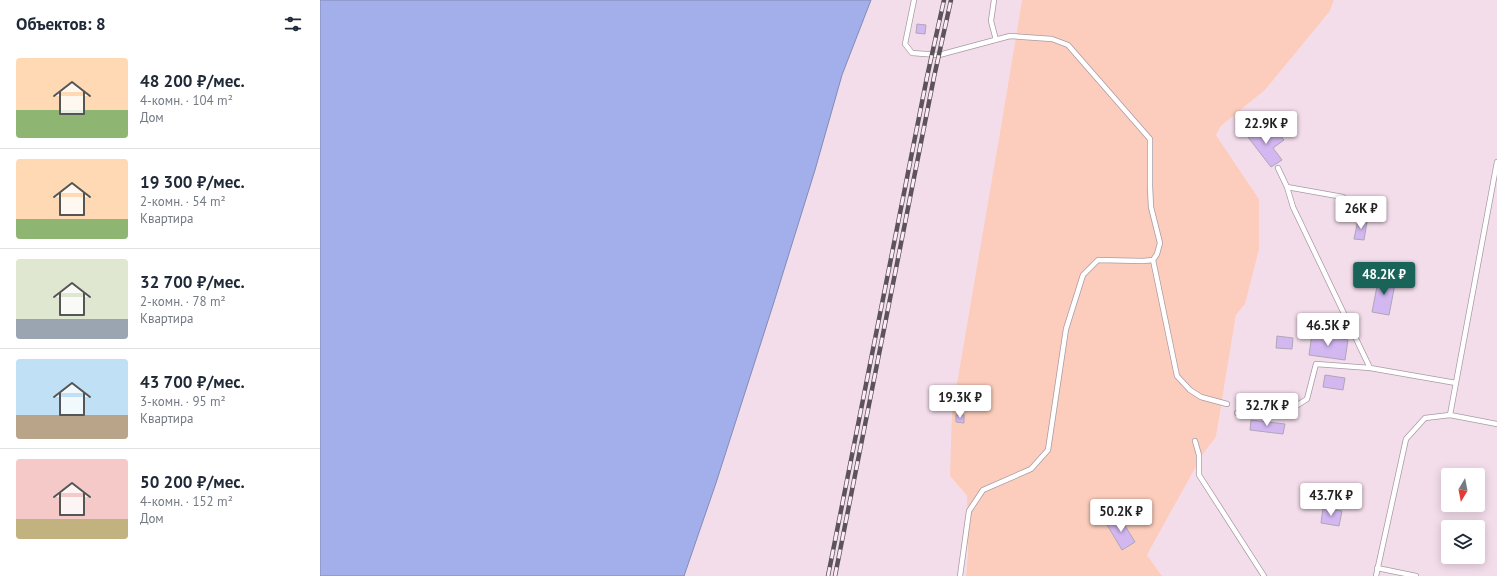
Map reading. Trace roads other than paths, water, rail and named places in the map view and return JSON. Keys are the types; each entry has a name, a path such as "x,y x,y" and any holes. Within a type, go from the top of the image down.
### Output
{"lane":[{"path":"914,0 905,44 912,53 939,56 1010,36 1052,39 1068,45 1150,139 1151,207 1160,242 1157,254 1153,260 1177,376 1190,390 1200,397 1227,404"},
{"path":"994,0 991,21 996,40"},
{"path":"1450,415 1495,188 1497,162"},
{"path":"1278,168 1287,187 1293,207 1370,368"},
{"path":"1287,187 1343,198"},
{"path":"960,576 969,512 983,490 1031,468 1048,450 1066,329 1083,274 1098,260 1153,260"},
{"path":"1237,413 1282,415 1307,399 1316,364 1370,368 1456,383"},
{"path":"1376,576 1406,439 1425,418 1450,415 1497,424"},
{"path":"1195,442 1199,455 1199,475 1264,576"},
{"path":"1377,568 1416,576"}],"water":[{"path":"320,0 871,0 842,75 815,170 774,302 716,483 684,576 320,576"}],"railway":[{"path":"828,576 927,77 944,0"},
{"path":"835,576 934,77 951,0"}]}
